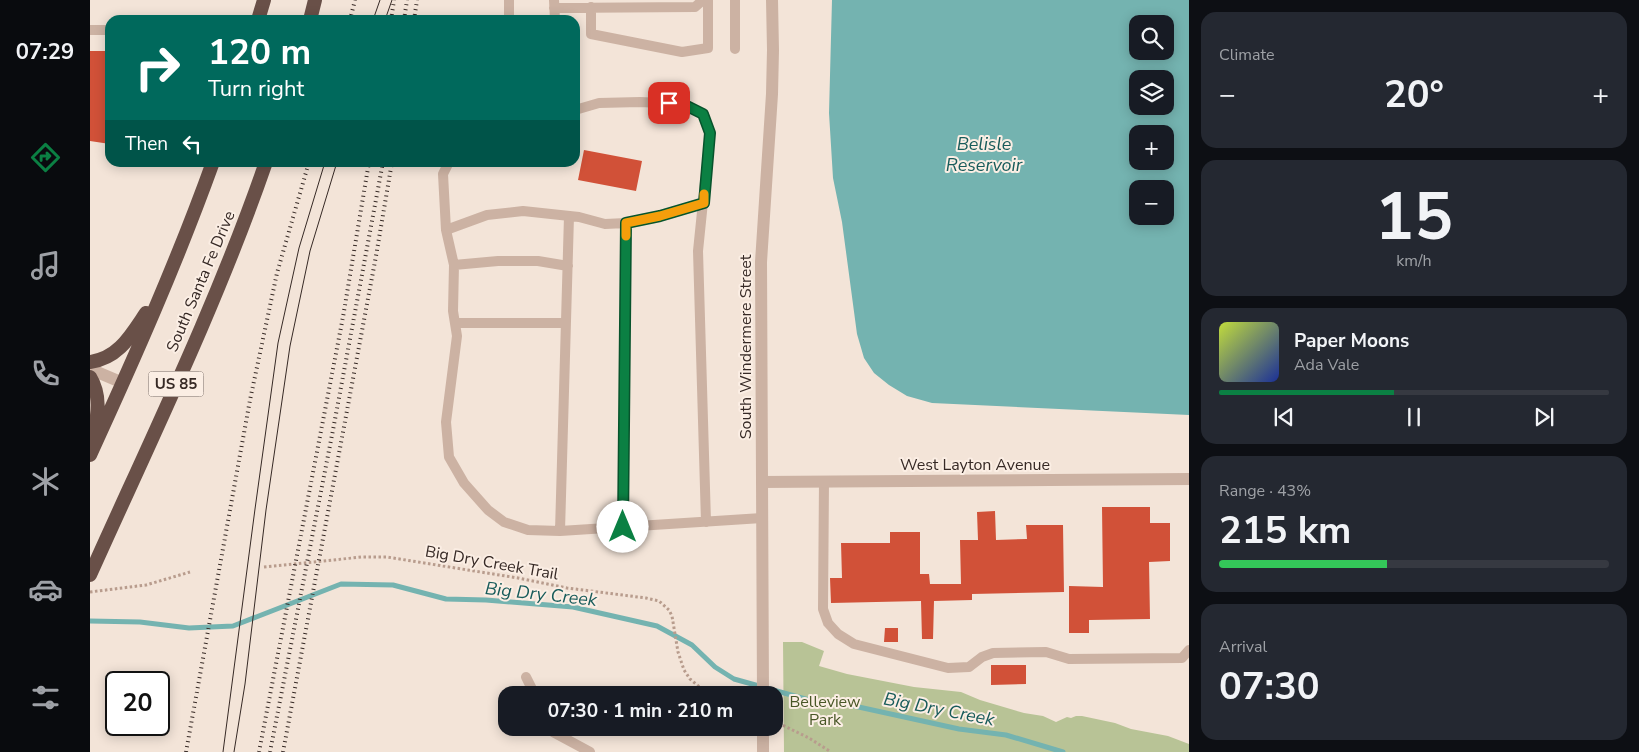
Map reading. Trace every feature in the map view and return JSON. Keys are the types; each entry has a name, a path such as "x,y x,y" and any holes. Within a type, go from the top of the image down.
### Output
{"highway":[{"path":"260,15 264,0"},
{"path":"311,15 315,0"},
{"name":"South Santa Fe Drive","path":"90,455 166,283 194,216 211,167"},
{"name":"South Santa Fe Drive","path":"90,575 211,303 264,167"},
{"path":"90,362 102,360 122,347 166,283"},
{"path":"90,376 96,389 98,408 90,455"}],"street":[{"name":"South Windermere Street","path":"763,686 761,262 772,94 772,0"},
{"path":"90,369 123,383"},
{"name":"West Layton Avenue","path":"762,482 1189,479"},
{"path":"763,736 763,752"}],"lane":[{"path":"509,0 509,15"},
{"path":"554,4 591,7 696,7 703,0"},
{"path":"591,7 591,34 682,52 708,48 708,0"},
{"path":"734,0 735,49"},
{"path":"90,30 105,30"},
{"path":"580,109 599,104 640,102 683,104 703,114 710,133 698,251 706,522"},
{"path":"447,167 444,174 446,230 454,265 453,311 457,336 446,422 449,456 464,483 488,510 504,522 528,530 560,531 762,518"},
{"path":"446,230 487,216 523,211 579,217 605,224 626,223 660,216 704,203"},
{"path":"560,531 569,216"},
{"path":"623,527 626,223"},
{"path":"454,265 538,261 568,266"},
{"path":"455,323 566,323"},
{"path":"824,481 823,609 828,623 838,634 854,644 948,668 969,667 982,657 993,653 1046,652 1069,659 1182,658 1188,653"},
{"path":"526,677 530,686"},
{"path":"560,736 590,752"}],"path":[{"name":"Big Dry Creek Trail","path":"264,567 362,557 387,557 568,588 659,601 670,610 678,652 684,670 690,679 698,686"},
{"path":"90,592 146,584 190,572"},
{"path":"783,725 810,738 831,752"}],"green space":[{"name":"Belleview Park","path":"783,642 802,642 824,651 819,666 847,674 914,687 961,692 980,700 1024,713 1043,716 1056,722 1067,717 1082,716 1115,723 1131,729 1168,736 1189,744 1189,752 784,752"}],"water":[{"name":"Belisle Reservoir","path":"832,0 1189,0 1189,415 932,403 907,396 889,385 874,373 864,358 857,334 842,222 833,178 829,113"}],"building":[{"path":"90,51 105,51 105,143 90,141"},
{"path":"584,150 642,161 636,191 578,180"},
{"path":"1102,507 1150,507 1150,523 1170,523 1170,561 1149,562 1150,619 1089,620 1089,633 1069,633 1069,586 1103,587"},
{"path":"995,511 996,540 1027,539 1026,525 1063,525 1064,592 972,594 972,600 934,601 933,639 922,639 921,601 831,603 830,578 842,578 841,543 890,543 890,532 920,532 920,574 929,574 930,584 961,584 960,540 978,540 977,512"},
{"path":"885,628 898,628 898,642 884,642"},
{"path":"991,665 1026,665 1026,684 991,685"}],"waterway":[{"name":"Big Dry Creek","path":"90,621 140,622 189,628 233,626 341,584 393,585 446,599 486,600 573,607 657,626 692,645 715,667 734,679 820,703 845,704 959,729 1006,735 1063,752"}],"tram line":[{"path":"375,15 380,0"},
{"path":"387,15 392,0"},
{"path":"223,752 278,343 299,248 323,167"},
{"path":"234,752 245,684 266,510 290,346 310,251 335,167"}],"railway":[{"path":"351,15 355,0"},
{"path":"392,15 394,0"},
{"path":"405,15 407,0"},
{"path":"415,15 417,0"},
{"path":"186,752 250,400 277,273 308,167"},
{"path":"259,752 343,317 368,167"},
{"path":"270,752 382,167"},
{"path":"283,752 391,167"}],"slow traffic":[{"path":"626,236 626,223 660,216 704,203 704,194"}],"route":[{"path":"623,527 626,223 660,216 704,203 710,133 703,114 683,104 669,103"}]}
